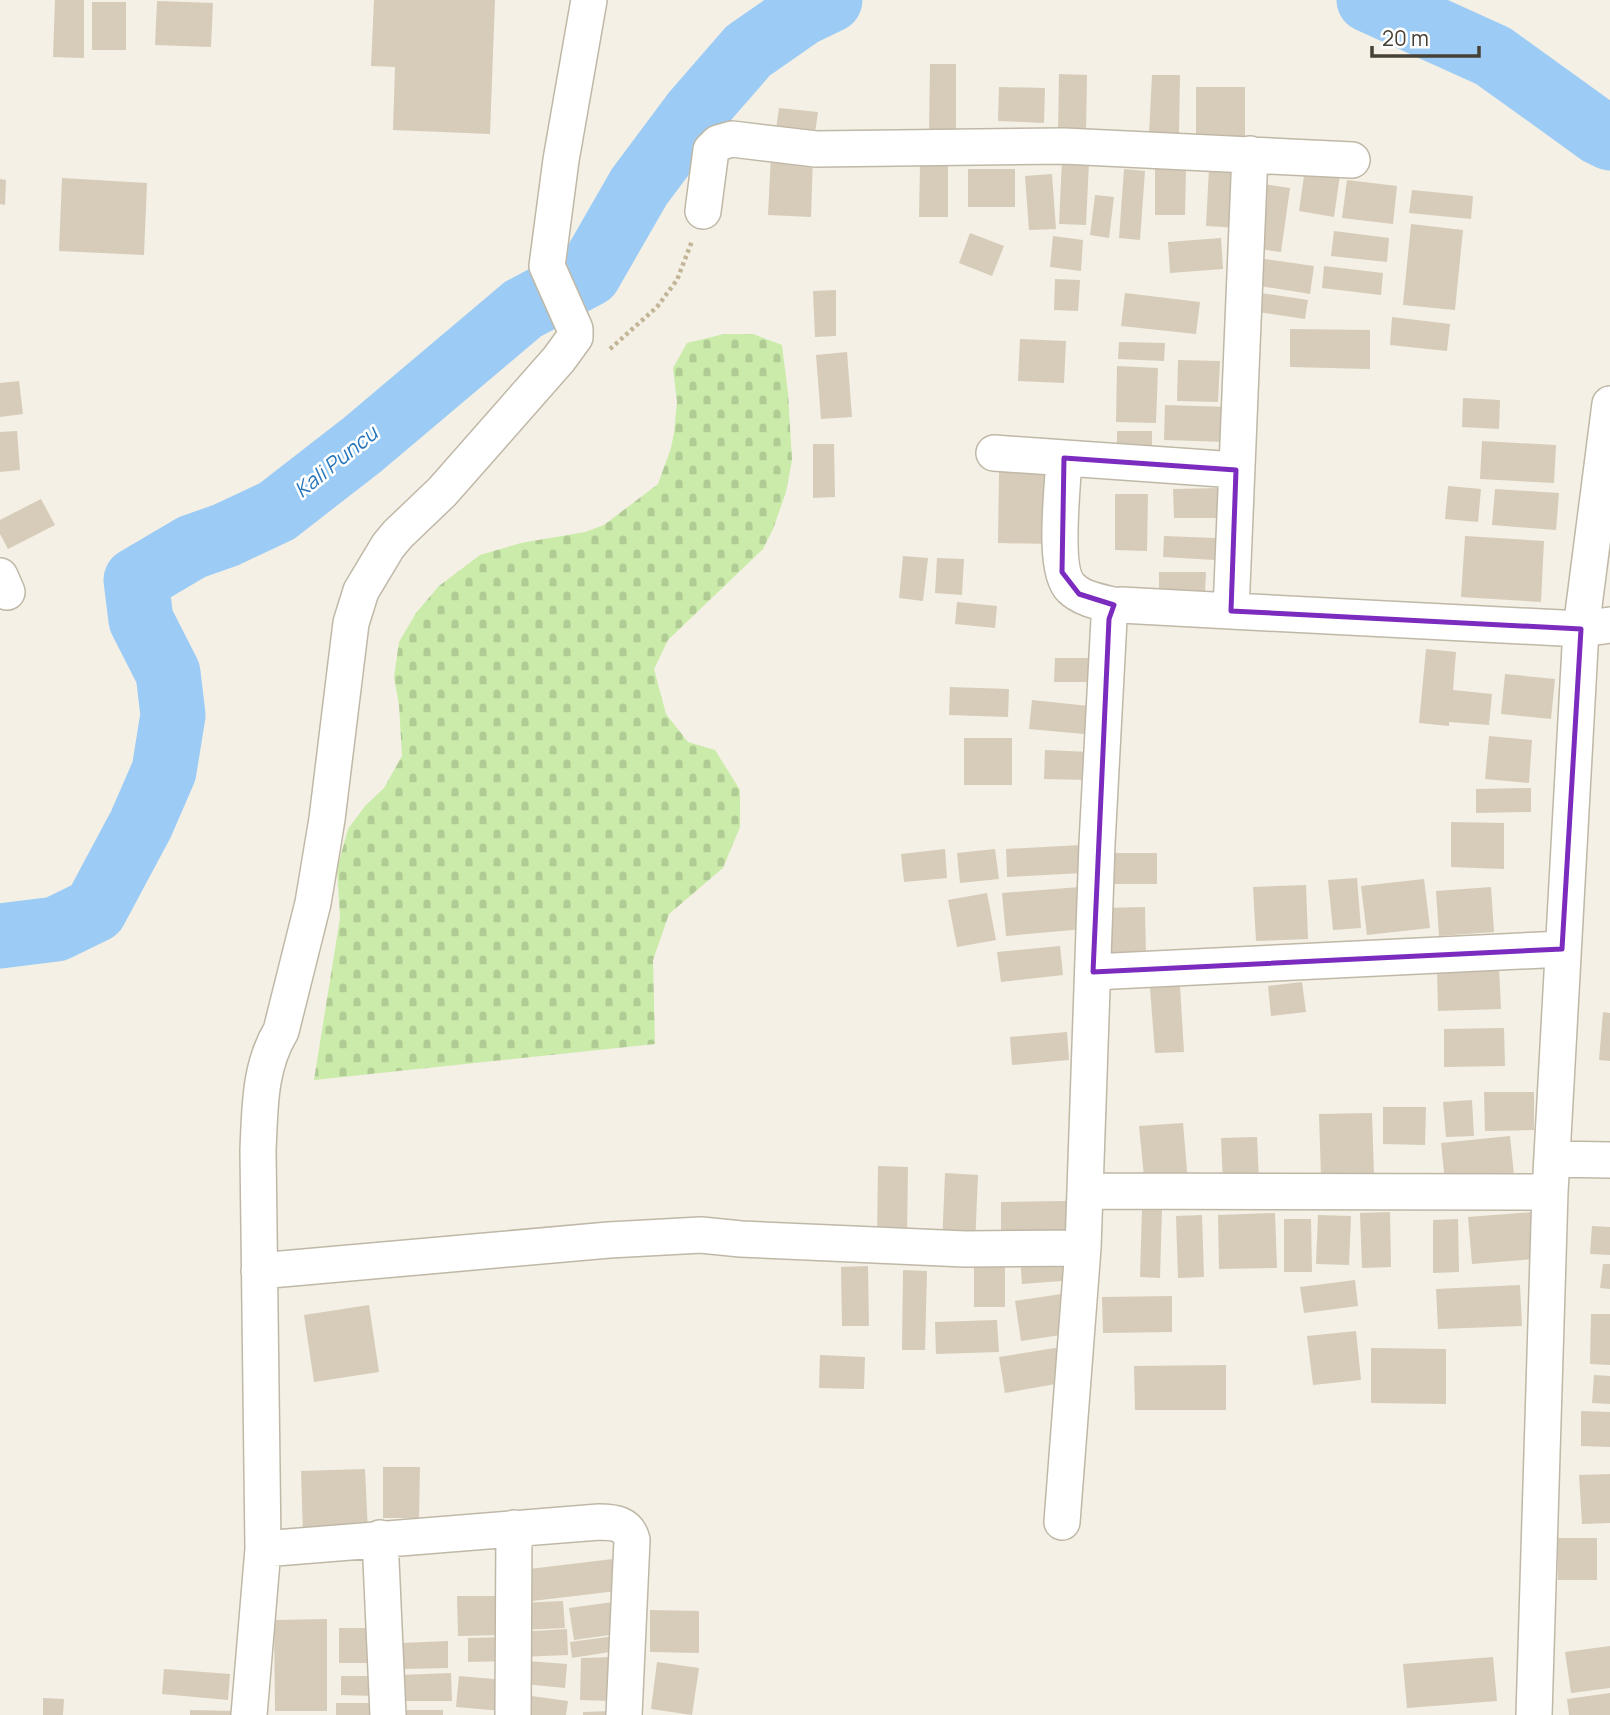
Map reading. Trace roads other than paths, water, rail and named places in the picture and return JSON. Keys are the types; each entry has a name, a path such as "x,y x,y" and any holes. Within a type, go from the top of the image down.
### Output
{"street":[{"path":"249,1715 262,1549 258,1150 264,1072 270,1048 281,1031 313,903 327,819 351,623 361,591 388,546 442,492 511,411 546,375 575,337 575,329 547,265 561,160 589,0"},
{"path":"703,211 711,150 719,142 732,139 750,139 816,149 1064,146 1352,160"},
{"path":"1231,611 1250,154"},
{"path":"1534,1715 1551,1176 1562,949 1595,627 1610,404"},
{"path":"994,453 1236,470"},
{"path":"1064,458 1060,552 1065,580 1079,594 1117,606 1595,627"},
{"path":"1062,1522 1083,1248 1107,635 1109,619 1117,606"},
{"path":"1093,972 1562,949"},
{"path":"1085,1191 1551,1176 1610,1160"},
{"path":"260,1271 609,1240 701,1235 965,1249 1083,1248"},
{"path":"262,1549 599,1522 622,1525 628,1530 632,1540 624,1715"},
{"path":"513,1715 514,1528"},
{"path":"380,1538 388,1715"}],"waterway":[{"name":"Kali Puncu","path":"0,936 56,929 95,910 141,824 164,771 173,715 168,673 141,620 136,580 192,547 226,535 277,511 362,445 523,309 589,274 639,187 695,112 748,51 801,14 830,0"},
{"name":"Kali Puncu","path":"1369,0 1493,56 1610,138"}]}
